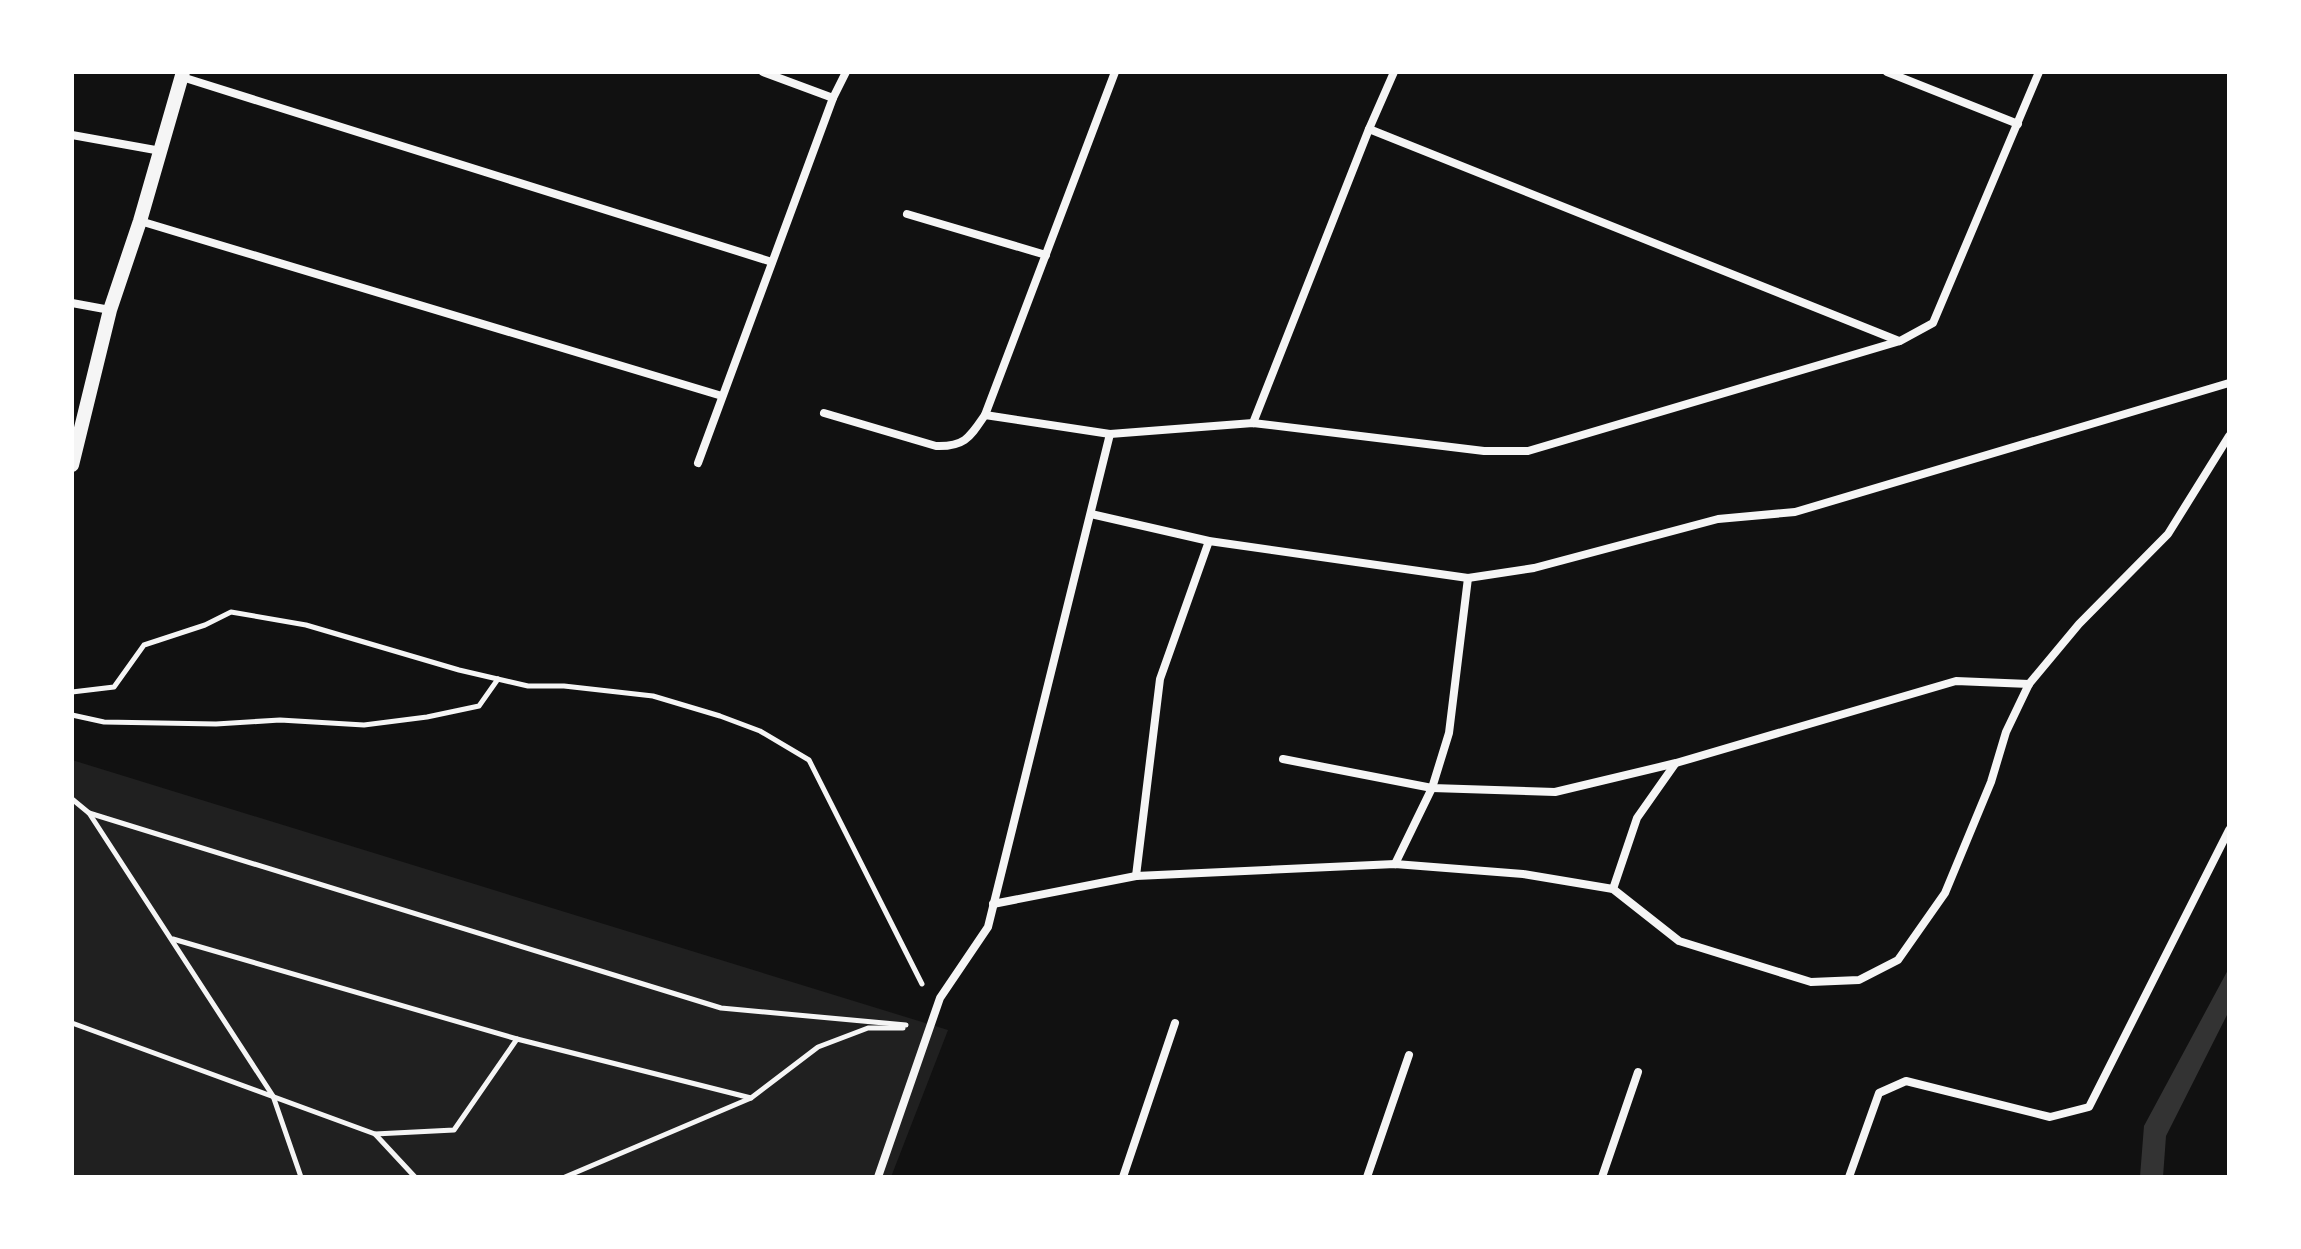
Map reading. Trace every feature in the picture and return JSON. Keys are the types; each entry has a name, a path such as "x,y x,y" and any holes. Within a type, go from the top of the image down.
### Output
{"street":[{"path":"763,72 833,98"},
{"path":"698,463 833,98 846,72"},
{"path":"824,413 936,446 954,447 969,438 985,415 1115,72"},
{"path":"1253,423 1394,72"},
{"path":"1887,72 2018,124"},
{"path":"985,415 1110,434 1253,423 1484,451 1528,451 1900,341 1933,323 2039,72"},
{"path":"72,465 110,310 162,151 182,75 772,262"},
{"path":"1369,129 1900,341"},
{"path":"72,135 162,151"},
{"path":"907,214 1046,255"},
{"path":"140,221 722,396"},
{"path":"72,303 110,310"},
{"path":"1091,514 1209,541 1468,578 1534,568 1718,519 1795,512 2229,383"},
{"path":"878,1177 940,998 988,927 1110,434"},
{"path":"993,904 1136,876 1395,864 1523,874 1613,889 1679,941 1811,982 1859,980 1898,960 1945,893 1991,782 2006,732 2029,684 2079,624 2168,534 2229,436"},
{"path":"1136,876 1160,679 1209,541"},
{"path":"1395,864 1432,788 1449,733 1468,578"},
{"path":"1283,759 1432,788 1555,792 1676,763 1956,681 2029,684"},
{"path":"1613,889 1637,818 1676,763"},
{"path":"1849,1177 1879,1093 1906,1081 2050,1117 2089,1107 2229,830"},
{"path":"1123,1177 1175,1023"},
{"path":"1367,1177 1409,1055"},
{"path":"1602,1177 1638,1072"}],"path":[{"path":"72,692 114,687 144,645 205,625 231,612 306,625 459,670 528,686 564,686 653,696 720,716 760,731 809,760 923,987 940,998"},
{"path":"72,715 104,722 216,724 280,720 364,725 479,706 498,679"},
{"path":"72,799 89,813 273,1096 301,1177"},
{"path":"89,813 721,1008 929,1027"},
{"path":"172,939 517,1039 751,1098"},
{"path":"72,1023 375,1134 454,1130 517,1039"},
{"path":"565,1177 751,1098 818,1047 868,1028 911,1027"},
{"path":"375,1134 415,1177"}],"shaded area":[{"path":"72,760 948,1030 891,1177 72,1177"},
{"path":"2229,968 2229,1011 2166,1136 2163,1177 2140,1177 2144,1126"}]}
